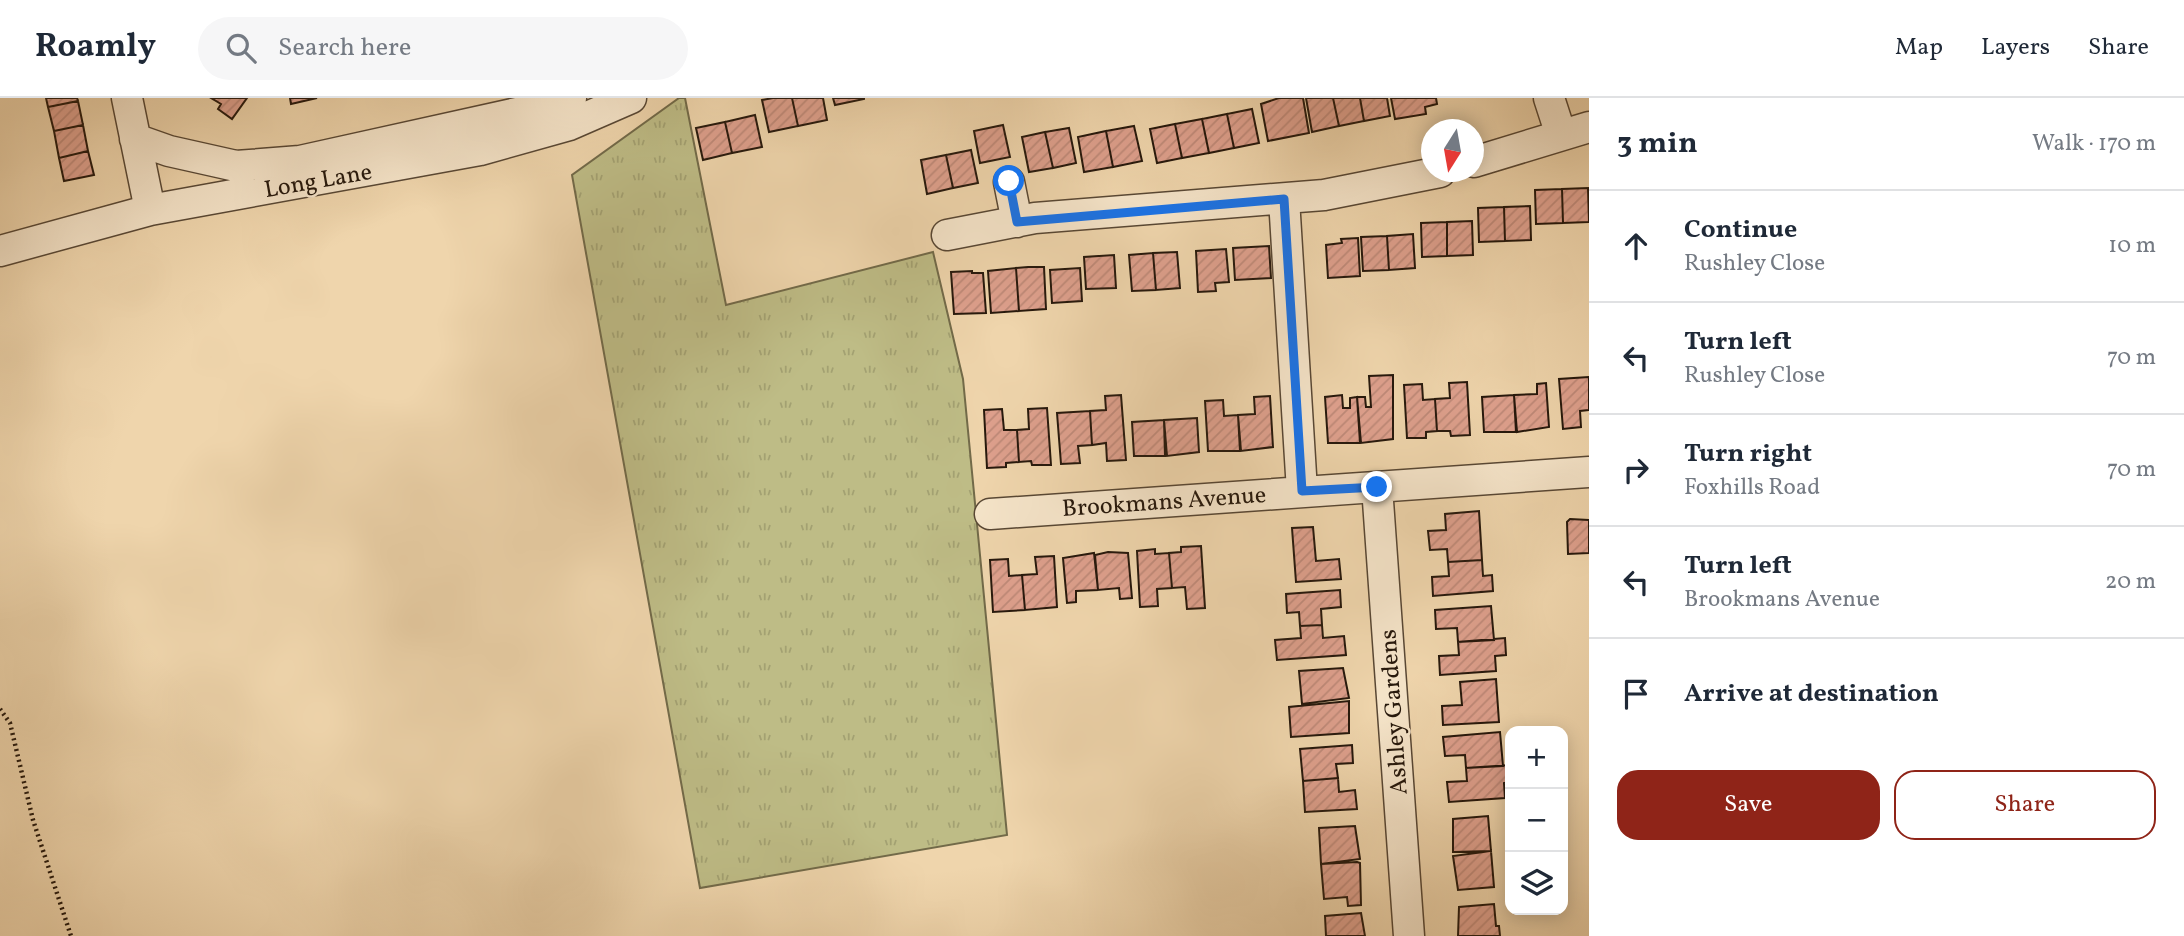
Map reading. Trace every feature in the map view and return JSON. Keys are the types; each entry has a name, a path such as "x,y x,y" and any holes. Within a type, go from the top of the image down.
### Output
{"street":[{"path":"127,98 149,210"},
{"name":"Long Lane","path":"0,251 302,172 374,158 480,150 567,109 631,98"},
{"path":"1484,159 1575,131 1549,98"},
{"path":"135,139 169,151 236,166 302,172"},
{"path":"947,235 1017,222 1324,195 1421,176"},
{"path":"1009,181 1017,222"},
{"path":"1284,199 1302,491"},
{"name":"Brookmans Avenue","path":"990,514 1589,472"},
{"name":"Ashley Gardens","path":"1377,487 1409,936"}],"path":[{"path":"0,709 10,723 33,820 71,936"}],"green space":[{"path":"679,98 685,98 726,305 933,252 963,379 1007,835 700,888 572,175"}],"building":[{"path":"46,98 77,98 78,101 48,107"},
{"path":"211,98 247,98 232,119 218,109 221,104"},
{"path":"290,98 317,98 291,104"},
{"path":"792,98 798,126 769,132 762,100"},
{"path":"792,98 823,98 827,120 798,126"},
{"path":"833,98 864,98 864,99 835,105"},
{"path":"1279,98 1303,98 1309,133 1268,141 1261,104"},
{"path":"1306,98 1333,98 1339,126 1312,132"},
{"path":"1333,98 1360,98 1364,121 1339,126"},
{"path":"1360,98 1387,98 1390,116 1364,121"},
{"path":"1391,98 1436,98 1437,104 1425,107 1426,114 1395,119"},
{"path":"78,101 83,125 54,131 48,107"},
{"path":"1252,109 1259,143 1234,148 1227,114"},
{"path":"1227,114 1234,148 1209,153 1202,119"},
{"path":"755,115 762,147 732,153 725,122"},
{"path":"1202,119 1209,153 1182,158 1175,124"},
{"path":"725,122 732,153 703,160 696,128"},
{"path":"1175,124 1182,158 1157,163 1150,129"},
{"path":"83,125 88,151 59,158 54,131"},
{"path":"1003,125 1010,157 980,163 974,131"},
{"path":"1134,126 1142,161 1113,167 1106,131"},
{"path":"1069,128 1076,163 1053,168 1045,132"},
{"path":"1106,131 1113,167 1084,172 1078,137"},
{"path":"1045,132 1053,168 1029,172 1022,137"},
{"path":"971,150 978,183 953,188 946,155"},
{"path":"88,151 94,175 64,181 59,158"},
{"path":"946,155 953,188 927,194 921,160"},
{"path":"1588,188 1589,222 1563,223 1562,189"},
{"path":"1562,189 1563,223 1536,224 1535,190"},
{"path":"1530,206 1531,240 1505,241 1504,207"},
{"path":"1504,207 1505,241 1479,242 1478,208"},
{"path":"1472,221 1473,255 1447,256 1447,222"},
{"path":"1447,222 1447,256 1422,257 1421,223"},
{"path":"1413,234 1415,268 1389,270 1387,236"},
{"path":"1387,236 1389,270 1363,271 1361,237"},
{"path":"1358,238 1360,276 1328,278 1326,245 1342,243 1341,239"},
{"path":"1269,246 1271,278 1235,280 1233,248"},
{"path":"1226,249 1229,282 1215,283 1216,291 1198,292 1196,251"},
{"path":"1177,252 1180,288 1156,290 1153,253"},
{"path":"1153,253 1156,290 1132,291 1129,255"},
{"path":"1114,255 1116,288 1086,289 1084,257"},
{"path":"1044,267 1046,309 1019,311 1016,268"},
{"path":"1016,268 1019,311 991,313 988,271"},
{"path":"1080,268 1082,301 1052,303 1050,270"},
{"path":"951,272 983,273 986,313 954,314"},
{"path":"1393,375 1393,439 1361,443 1357,397 1365,397 1366,407 1371,407 1369,376"},
{"path":"1589,377 1589,410 1580,411 1581,427 1563,429 1559,379"},
{"path":"1467,382 1470,435 1451,436 1450,431 1437,431 1435,399 1450,398 1449,383"},
{"path":"1546,383 1549,427 1517,432 1514,395 1537,394 1537,384"},
{"path":"1422,384 1423,400 1435,399 1437,431 1426,432 1426,438 1407,438 1404,385"},
{"path":"1121,395 1126,460 1107,461 1106,443 1092,445 1090,411 1106,410 1105,396"},
{"path":"1342,395 1343,408 1350,408 1350,398 1357,397 1360,443 1328,443 1325,397"},
{"path":"1514,395 1516,432 1484,432 1482,397"},
{"path":"1270,396 1273,447 1241,451 1238,415 1255,414 1254,397"},
{"path":"1223,400 1224,416 1238,415 1240,451 1208,451 1205,401"},
{"path":"1047,408 1051,465 1032,465 1031,461 1019,462 1017,430 1029,429 1028,409"},
{"path":"1002,409 1004,430 1017,430 1019,462 1006,463 1006,467 987,468 984,410"},
{"path":"1090,411 1092,445 1078,446 1080,463 1061,464 1057,413"},
{"path":"1197,418 1199,452 1167,456 1164,420"},
{"path":"1164,420 1165,456 1134,456 1132,422"},
{"path":"1479,511 1482,560 1448,562 1447,549 1430,550 1428,531 1446,530 1445,514"},
{"path":"1570,519 1589,520 1589,553 1568,554 1567,522"},
{"path":"1313,527 1316,561 1339,559 1341,579 1296,582 1292,528"},
{"path":"1201,546 1205,608 1187,609 1185,587 1172,588 1169,553 1181,552 1181,547"},
{"path":"1155,549 1155,554 1169,553 1172,588 1157,589 1158,606 1140,607 1137,551"},
{"path":"1108,552 1128,553 1132,598 1120,599 1119,588 1098,590 1095,555"},
{"path":"1094,553 1098,590 1076,591 1076,602 1067,603 1063,558"},
{"path":"1054,556 1057,607 1025,610 1022,575 1037,574 1035,557"},
{"path":"1008,559 1009,576 1022,575 1025,610 993,612 990,560"},
{"path":"1482,560 1483,576 1492,575 1493,591 1433,596 1432,577 1449,576 1448,562"},
{"path":"1340,590 1341,607 1321,609 1322,625 1300,626 1299,612 1287,613 1286,594"},
{"path":"1491,606 1494,640 1458,642 1457,628 1436,629 1435,610"},
{"path":"1322,625 1323,638 1344,636 1346,655 1277,660 1275,640 1301,638 1300,626"},
{"path":"1505,638 1506,655 1495,656 1496,671 1440,675 1439,656 1459,655 1458,642"},
{"path":"1343,668 1349,698 1302,704 1299,671"},
{"path":"1496,679 1499,722 1443,725 1442,706 1462,705 1460,682"},
{"path":"1349,701 1349,733 1291,737 1289,707"},
{"path":"1500,732 1503,766 1466,768 1465,755 1445,756 1443,737"},
{"path":"1352,745 1353,763 1336,764 1338,778 1303,781 1300,749"},
{"path":"1505,765 1505,798 1449,802 1447,782 1467,781 1466,768"},
{"path":"1338,778 1339,792 1355,790 1357,809 1305,812 1303,781"},
{"path":"1488,816 1491,851 1453,852 1453,819"},
{"path":"1355,826 1360,859 1321,864 1319,828"},
{"path":"1491,851 1494,887 1458,890 1453,856"},
{"path":"1360,863 1361,905 1348,906 1347,897 1324,899 1321,864"},
{"path":"1494,904 1500,936 1458,936 1459,907"},
{"path":"1361,913 1365,936 1326,936 1325,916"}],"route":[{"path":"1009,181 1017,222 1035,218 1284,199 1302,491 1377,487"}]}
